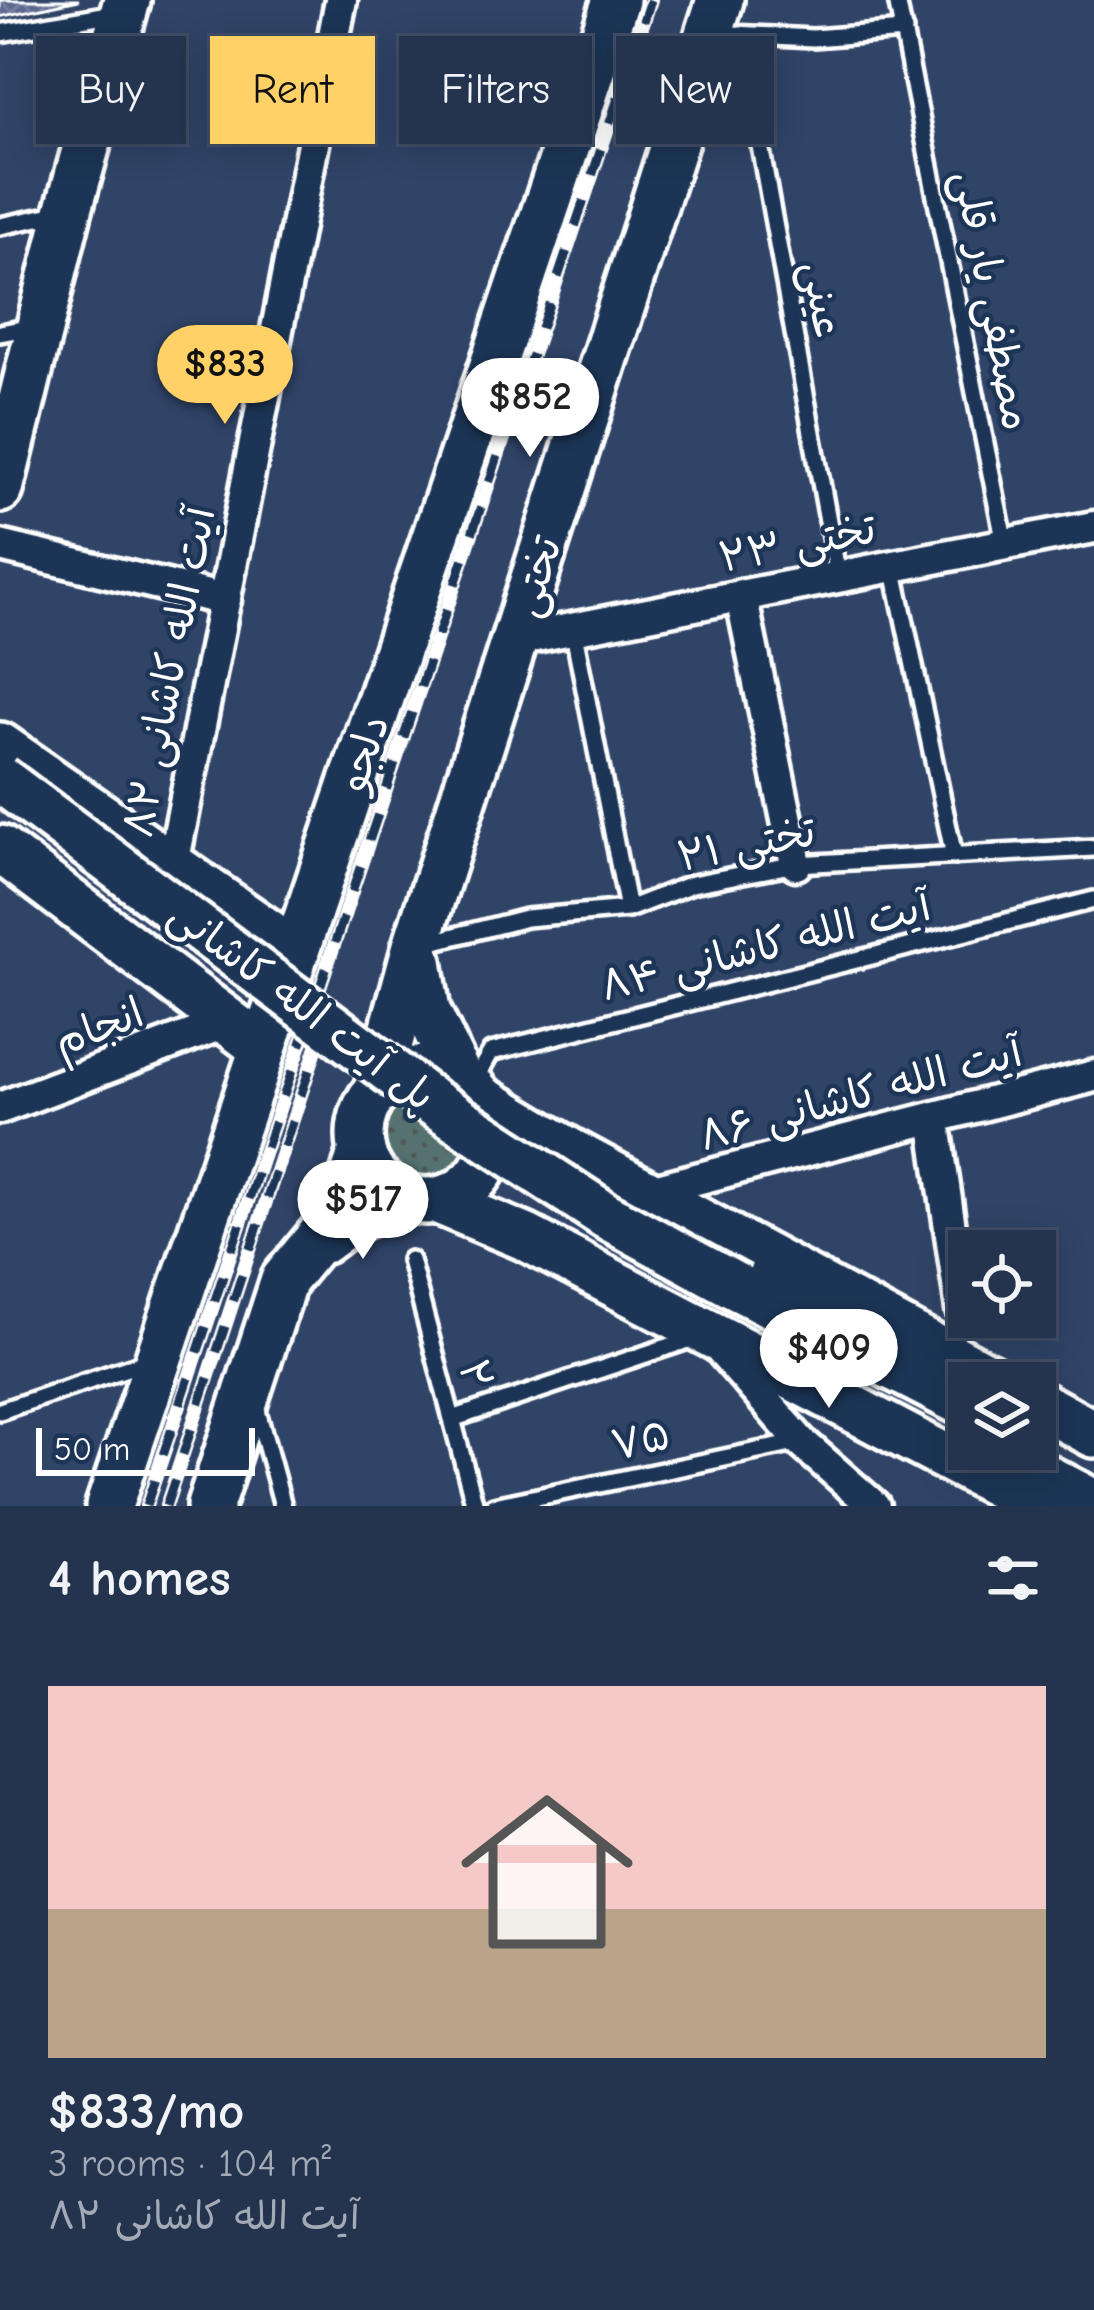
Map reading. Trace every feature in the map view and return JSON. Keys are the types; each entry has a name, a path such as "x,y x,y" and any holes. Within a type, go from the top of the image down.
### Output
{"main road":[{"name":"دلجو","path":"109,1506 162,1356 245,1035 296,952 616,0"},
{"path":"0,489 20,329 68,212 125,6"},
{"name":"تختی","path":"377,1090 416,946 515,640 723,22"},
{"path":"0,746 296,952"},
{"name":"پل آیت الله کاشانی","path":"0,779 432,1102 605,1215 724,1311"},
{"name":"پل آیت الله کاشانی","path":"0,814 416,1127 574,1229 724,1311"},
{"path":"0,849 245,1035"},
{"path":"416,946 427,1011 493,1135 482,1171 454,1195 426,1200"},
{"path":"209,1506 284,1280 344,1207 362,1150 362,1118 377,1090 394,1076 415,1070 437,1069 568,1151 961,1362"},
{"path":"362,1150 382,1184 398,1195 426,1200 948,1398"},
{"path":"525,1237 511,1220 506,1198 511,1176 525,1159 546,1150 568,1151"},
{"path":"724,1311 948,1427"},
{"path":"724,1311 1040,1506"},
{"path":"1056,1413 1094,1434"},
{"path":"1056,1451 1094,1470"},
{"path":"1030,1470 1094,1503"}],"street":[{"name":"آیت الله کاشانی ۸۲","path":"173,866 341,0"},
{"name":"تختی ۲۳","path":"515,640 1094,526"},
{"path":"0,546 225,600"},
{"path":"741,595 796,864"},
{"name":"انجام","path":"0,1108 245,1035"},
{"name":"آیت الله کاشانی ۸۶","path":"646,1192 1094,1076"},
{"path":"934,1118 950,1230"},
{"path":"284,1280 355,1226 426,1200"},
{"path":"724,1311 802,1442 874,1506"}],"lane":[{"name":"مصطفی یار قلی","path":"897,0 1005,544"},
{"path":"0,33 125,6"},
{"path":"723,22 814,38 904,32"},
{"name":"عینی","path":"723,22 838,576"},
{"path":"0,226 68,212"},
{"path":"893,566 954,856"},
{"path":"573,628 628,909"},
{"name":"تختی ۲۱","path":"416,946 526,918 628,909 692,884 796,864 1094,848"},
{"name":"آیت الله کاشانی ۸۴","path":"470,1087 491,1052 1094,901"},
{"name":"۲","path":"410,1260 475,1506"},
{"path":"452,1419 724,1311"},
{"path":"0,1411 162,1356"},
{"path":"249,1381 283,1506"},
{"name":"۷۵","path":"494,1506 802,1442"}],"green space":[{"path":"397,1091 480,1144 464,1171 443,1185 421,1186 400,1178 384,1163 376,1141 379,1117"}],"building":[{"path":"0,0 79,0 0,17"}],"railway":[{"path":"146,1506 651,0"},
{"path":"166,1506 327,1016"}]}
